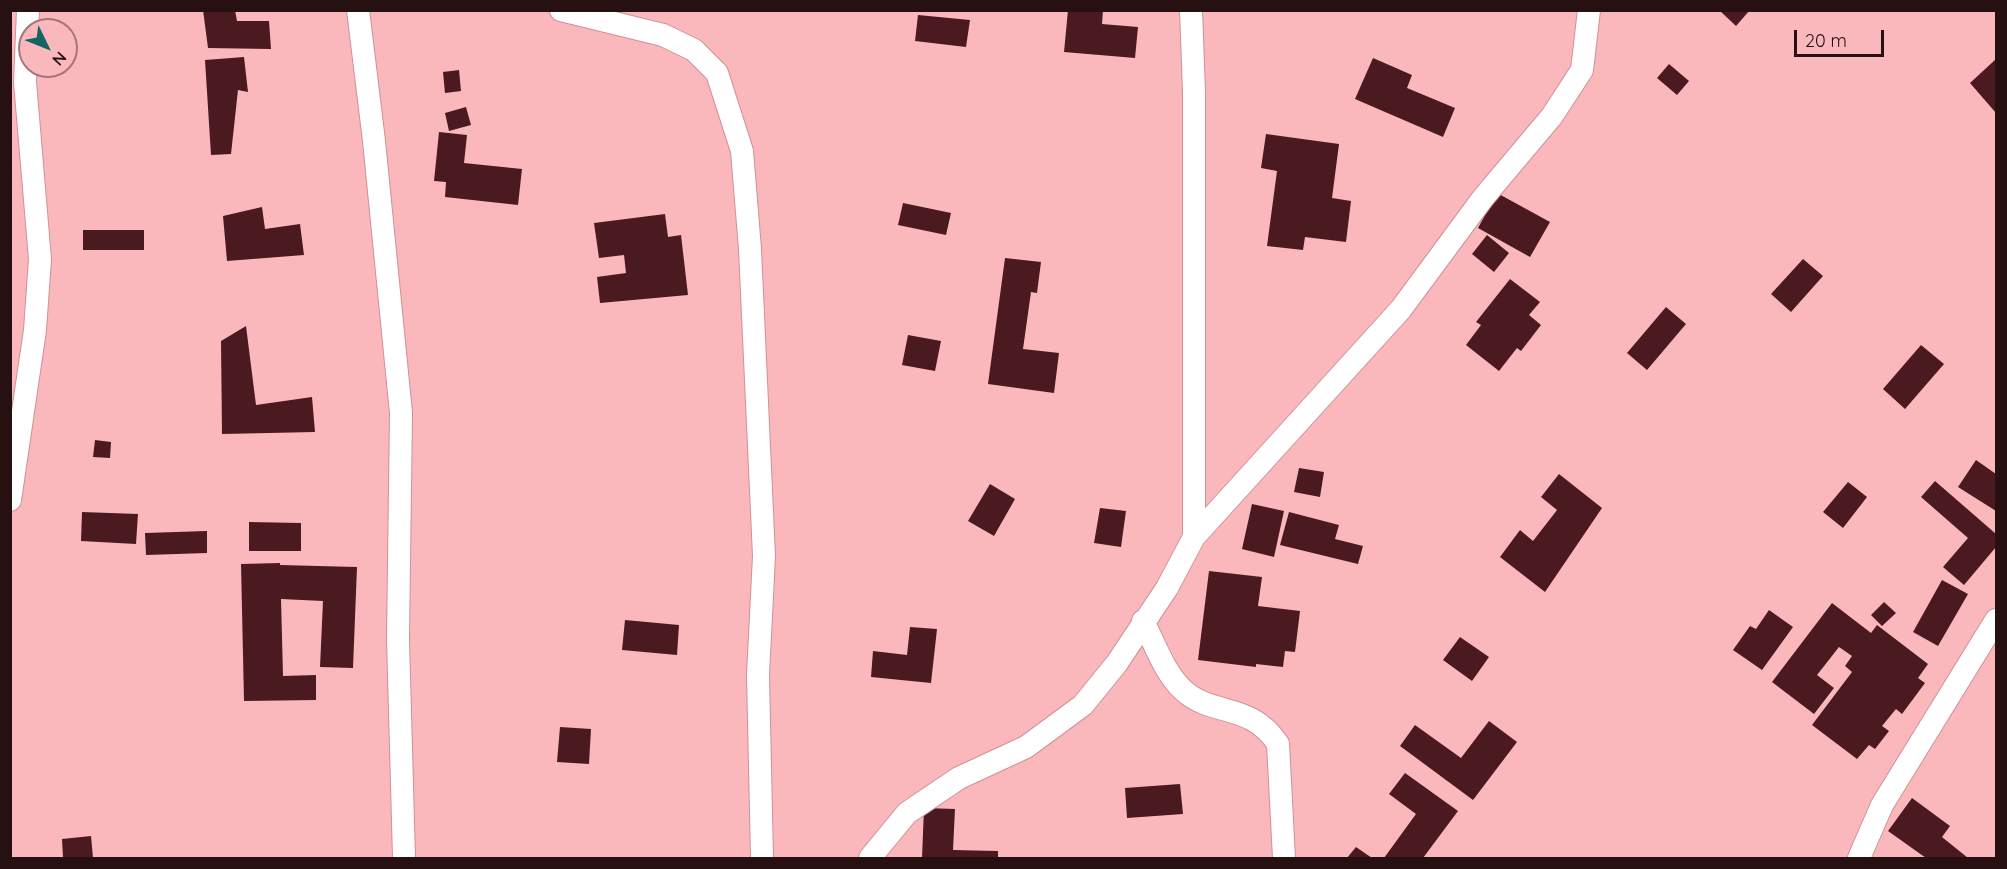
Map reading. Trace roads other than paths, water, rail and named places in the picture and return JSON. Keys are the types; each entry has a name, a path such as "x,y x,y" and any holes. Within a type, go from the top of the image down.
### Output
{"street":[{"path":"10,500 35,330 40,259 26,82 28,10"},
{"path":"358,10 374,141 401,412 398,639 404,858"},
{"path":"561,10 663,35 694,50 717,73 742,151 750,249 764,556 758,675 762,858"},
{"path":"1191,10 1194,92 1194,537"},
{"path":"870,858 907,813 959,778 1026,747 1083,705 1117,663 1167,588 1194,537 1401,309 1483,198 1552,116 1582,69 1589,10"},
{"path":"1859,858 1882,804 1996,620"},
{"path":"1143,621 1165,665 1184,691 1255,719 1268,728 1278,744 1284,858"}]}
